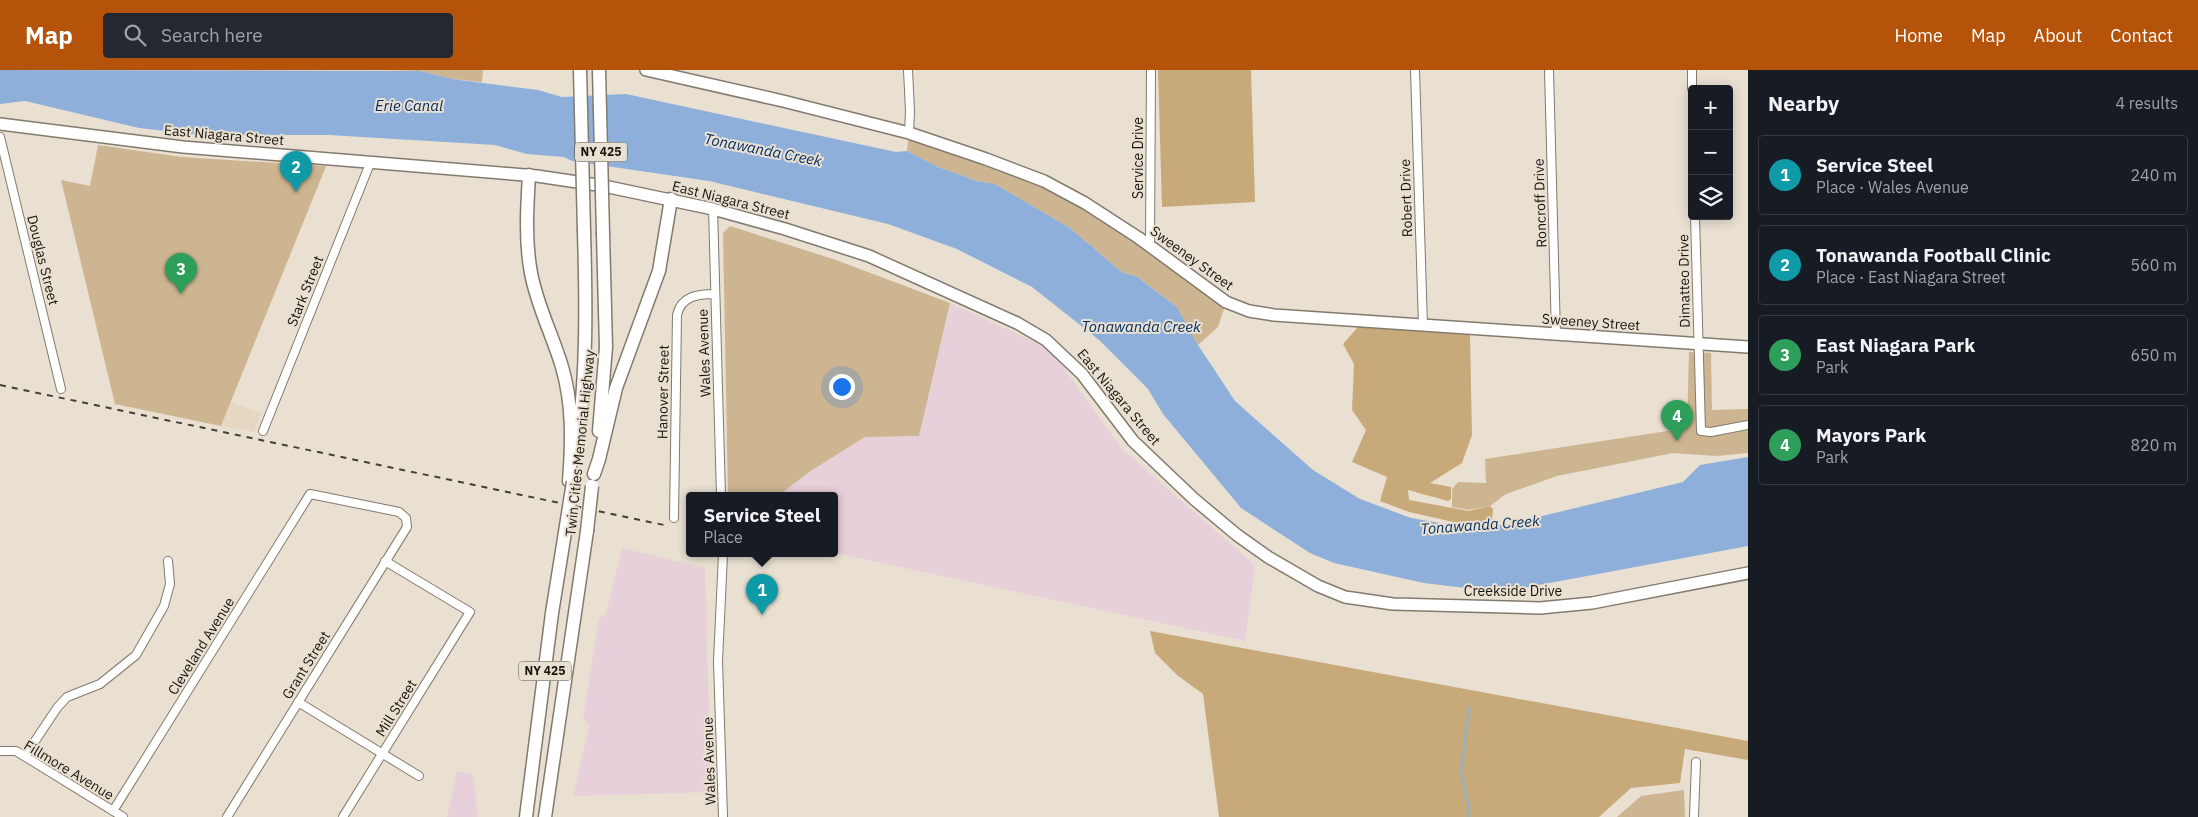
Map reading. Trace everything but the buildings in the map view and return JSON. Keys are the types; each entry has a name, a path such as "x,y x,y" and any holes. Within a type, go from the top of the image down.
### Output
{"main road":[{"name":"Twin Cities Memorial Highway","path":"526,817 552,613 569,510 571,481 584,388 586,322 580,70"},
{"name":"Twin Cities Memorial Highway","path":"545,817 587,530 605,370 599,70"},
{"path":"529,175 528,258 536,293 567,385 571,424 571,481"},
{"path":"593,480 600,459 618,380 659,270 671,199"}],"street":[{"name":"Sweeney Street","path":"646,70 783,101 909,133 1044,181 1085,203 1150,246 1226,302 1249,311 1274,315 1422,326 1748,347"},
{"path":"908,70 909,133"},
{"name":"Service Drive","path":"1150,246 1151,70"},
{"name":"Robert Drive","path":"1415,70 1422,326"},
{"name":"Roncroff Drive","path":"1549,70 1556,335"},
{"path":"1692,70 1692,85"},
{"name":"East Niagara Street","path":"0,124 183,147 529,175 671,199 713,209 785,228 868,256 1017,323 1046,340 1082,374 1133,441 1194,499 1268,558 1318,586 1337,594"},
{"name":"Douglas Street","path":"0,137 61,389"},
{"name":"Stark Street","path":"263,431 371,161"},
{"name":"Wales Avenue","path":"713,209 721,492"},
{"name":"Dimatteo Drive","path":"1695,220 1701,431 1712,432 1748,425"},
{"name":"Hanover Street","path":"674,518 677,315 682,302 687,299 695,296 715,294"},
{"name":"Cleveland Avenue","path":"113,811 310,494 399,512 406,518 407,527"},
{"name":"Grant Street","path":"227,817 407,527"},
{"name":"Wales Avenue","path":"723,557 718,661 723,817"},
{"path":"25,756 57,708 67,697 100,684 136,655 164,606 170,584 168,561"},
{"name":"Mill Street","path":"343,817 470,612 385,561"},
{"name":"Creekside Drive","path":"1337,594 1362,600 1393,604 1540,608 1592,603 1748,574"},
{"path":"298,702 419,776"},
{"name":"Fillmore Avenue","path":"0,751 16,750 123,817"},
{"path":"1694,817 1696,762"}],"shaded area":[{"path":"382,70 483,70 482,82 452,79 420,71"},
{"path":"1158,70 1251,70 1255,202 1162,207"},
{"path":"909,133 1044,181 1226,302 1218,327 1198,345 1177,307 1136,276 1123,273 1070,228 995,184 977,181 938,167 907,151"},
{"path":"98,145 182,157 326,166 221,426 115,404 61,180 90,186"},
{"path":"730,226 836,260 950,303 919,436 865,437 809,472 783,492 728,492 723,233"},
{"path":"950,303 1050,349 1122,449 1255,565 1245,641 838,554 838,492 783,492 809,472 865,437 919,436"},
{"path":"1358,327 1470,335 1472,435 1462,463 1430,483 1451,487 1451,499 1448,501 1408,490 1409,500 1469,511 1490,506 1493,509 1492,521 1458,523 1409,512 1380,501 1387,477 1352,462 1366,430 1352,410 1354,364 1343,344"},
{"path":"1689,352 1711,353 1712,410 1748,409 1748,453 1716,456 1673,453 1557,476 1506,494 1490,506 1469,510 1452,507 1452,489 1458,482 1486,483 1485,459 1687,428"},
{"path":"231,402 261,413 254,432 221,426"},
{"path":"622,548 705,568 711,792 573,796 589,726 583,718 599,619 606,614"},
{"path":"1150,631 1748,741 1748,760 1685,749 1680,783 1631,788 1599,817 1219,817 1203,694 1177,675 1155,653"},
{"path":"457,771 473,774 478,817 447,817"},
{"path":"1684,790 1685,817 1617,817 1641,796"}],"water":[{"path":"0,70 420,71 452,79 538,90 562,97 626,94 896,152 907,151 938,167 977,181 995,184 1070,228 1123,273 1136,276 1177,307 1198,345 1235,401 1313,470 1360,499 1411,518 1458,526 1505,525 1683,482 1700,465 1748,457 1748,546 1528,587 1474,589 1424,583 1334,563 1310,553 1241,508 1163,414 1148,389 1099,340 1032,287 957,249 888,224 709,181 572,161 564,157 527,154 495,145 329,135 200,135 139,128 25,101 0,104"}],"waterway":[{"path":"1469,707 1461,773 1469,817"}],"railway":[{"path":"0,385 664,525"}],"place":[{"name":"Tonawanda Football Clinic","path":"296,192"},
{"name":"East Niagara Park","path":"181,294"},
{"name":"Mayors Park","path":"1677,441"},
{"name":"Service Steel","path":"762,615"}],"water label":[{"name":"Erie Canal","path":"409,106"},
{"name":"Tonawanda Creek","path":"763,150"},
{"name":"Tonawanda Creek","path":"1141,327"},
{"name":"Tonawanda Creek","path":"1480,525"}]}
